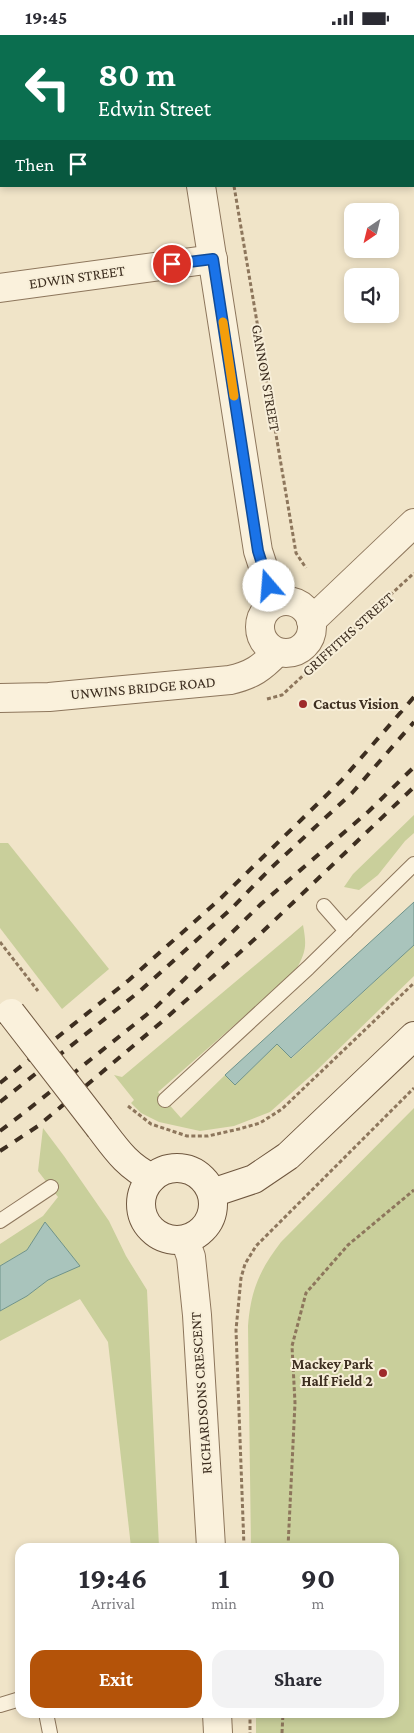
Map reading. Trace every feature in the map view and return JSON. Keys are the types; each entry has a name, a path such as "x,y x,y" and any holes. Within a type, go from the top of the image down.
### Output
{"street":[{"path":"201,187 258,551 275,603"},
{"name":"EDWIN STREET","path":"0,288 213,259"},
{"path":"311,621 414,523"},
{"path":"290,602 297,604 304,608 311,621 311,637 307,644 293,653 277,652 265,643 260,628 264,614 275,603 290,602"},
{"name":"UNWINS BRIDGE ROAD","path":"0,698 49,697 230,680 257,671 277,652"},
{"path":"5,1006 125,1160 152,1178"},
{"path":"212,1193 254,1179 288,1156 414,1036"},
{"path":"174,1168 186,1169 198,1174 207,1183 212,1193 214,1205 212,1217 206,1227 196,1235 185,1240 173,1241 152,1231 145,1221 141,1210 141,1198 145,1187 152,1178 162,1171 174,1168"},
{"name":"RICHARDSONS CRESCENT","path":"185,1240 191,1257 197,1315 211,1543"},
{"path":"217,1718 218,1733"}],"lane":[{"path":"165,1100 346,931 414,864"},
{"path":"324,906 346,931"},
{"path":"0,1221 51,1187"},
{"path":"0,1705 15,1700"},
{"path":"47,1718 50,1733"}],"path":[{"name":"GANNON STREET","path":"234,187 296,553 306,568"},
{"name":"GRIFFITHS STREET","path":"282,695 414,573"},
{"path":"0,941 38,991"},
{"path":"128,1106 151,1124 187,1136 208,1136 260,1123 282,1109 414,983"},
{"path":"244,1543 236,1330 241,1278 245,1264 256,1246 414,1088"},
{"path":"288,1543 295,1403 292,1346 306,1293 348,1245 414,1190"},
{"path":"250,1718 250,1733"},
{"path":"282,1718 282,1733"}],"green space":[{"path":"414,815 414,833 405,841 378,875 359,890 344,887 353,874"},
{"path":"0,843 8,843 109,969 62,1009 0,928"},
{"path":"303,925 305,949 295,972 158,1092 181,1118 225,1075 235,1085 277,1044 292,1058 414,945 414,976 315,1072 270,1112 234,1126 200,1131 159,1122 141,1113 131,1103 134,1100 114,1075 122,1077"},
{"path":"414,1108 414,1733 256,1733 256,1718 399,1718 399,1543 251,1543 248,1326 251,1302 257,1281 281,1242"},
{"path":"43,1128 109,1221 126,1256 147,1290 159,1543 131,1543 108,1342 80,1299 0,1341 0,1311 27,1296 48,1280 79,1265 45,1223 27,1250 0,1266 0,1244 43,1216 58,1197 38,1171"}],"water":[{"path":"414,902 414,945 291,1058 277,1044 235,1085 225,1075"},
{"path":"45,1222 80,1266 48,1280 27,1296 0,1311 0,1266 27,1250"}],"railway":[{"path":"0,1083 129,980 221,898 341,781 414,697"},
{"path":"0,1102 140,991 231,909 271,868 352,793 414,722"},
{"path":"0,1131 155,1008 261,904 369,811 414,767"},
{"path":"0,1151 38,1126 164,1020 257,937 414,787"}],"slow traffic":[{"path":"223,322 234,396"}],"place":[{"name":"Cactus Vision","path":"303,704"},
{"name":"Mackey Park Half Field 2","path":"383,1373"}],"route":[{"path":"172,264 213,259 258,551 269,586"}]}
